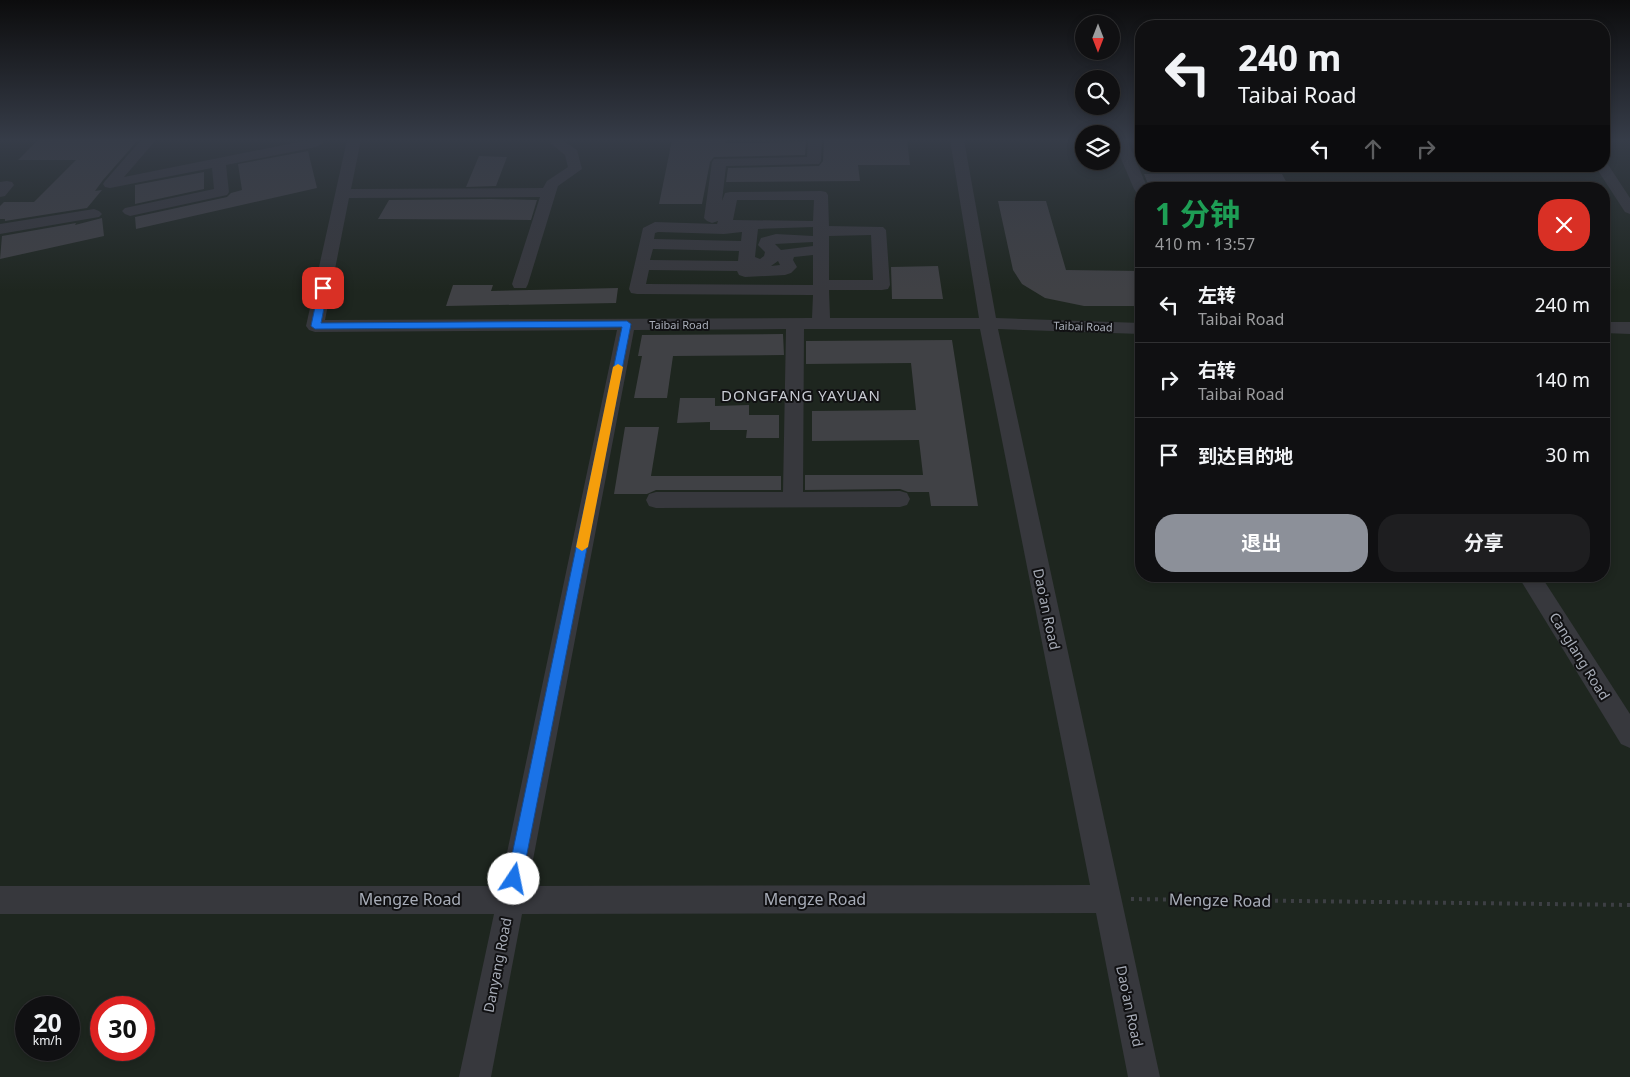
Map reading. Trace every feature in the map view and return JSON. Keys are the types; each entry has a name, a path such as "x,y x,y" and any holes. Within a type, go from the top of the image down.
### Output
{"street":[{"path":"130,211 222,192 222,190"},
{"name":"Taibai Road","path":"344,190 315,326 988,323 1135,328"},
{"path":"642,265 693,266 747,261 763,264 772,258 773,250 766,245 767,242 776,239 878,230 882,286 637,289 648,231 655,227 724,229 721,223 720,190"},
{"name":"Dao'an Road","path":"966,190 988,323 1144,1077"},
{"path":"1618,190 1630,209"},
{"path":"343,194 549,192 520,284"},
{"path":"721,223 730,196 821,195 821,324"},
{"path":"0,228 94,214"},
{"path":"721,223 821,236"},
{"path":"721,223 750,227 744,289"},
{"path":"690,289 698,228"},
{"path":"646,244 696,245 784,270 789,267 785,260 786,253 821,236"},
{"name":"Danyang Road","path":"475,1077 627,324"},
{"path":"793,499 795,324"},
{"path":"1610,328 1630,328"},
{"path":"656,500 900,499"},
{"name":"Canglang Road","path":"1533,582 1630,736"},
{"name":"Mengze Road","path":"0,900 511,898 1108,899"}],"path":[{"name":"Mengze Road","path":"1108,899 1630,905"}],"shaded area":[{"path":"0,190 1135,190 1135,582 1610,582 1610,190 1630,190 1630,1077 0,1077"}],"building":[{"path":"46,190 102,190 87,208 5,221 5,219 0,219 0,206 4,202 34,202"},
{"path":"135,190 198,190 135,204"},
{"path":"241,190 307,190 136,229 135,217 227,197 231,193"},
{"path":"662,190 705,190 702,204 659,204"},
{"path":"389,200 537,200 531,220 378,219"},
{"path":"998,201 1046,201 1066,270 1135,271 1135,306 1084,306 1045,298 1022,284 1013,270"},
{"path":"102,218 104,236 0,259 2,236 76,223 75,225"},
{"path":"938,266 943,299 892,299 891,267"},
{"path":"453,285 493,285 491,291 618,288 616,303 446,306"},
{"path":"783,334 784,355 673,356 667,398 634,398 642,356 638,356 642,335"},
{"path":"952,340 978,506 931,506 929,492 908,492 900,489 805,490 805,475 923,475 919,440 812,441 812,411 916,410 911,363 806,364 806,341"},
{"path":"680,398 715,398 715,406 749,405 749,415 779,415 779,438 746,438 747,430 710,430 710,422 677,423"},
{"path":"625,427 659,427 651,476 781,476 781,490 656,490 647,494 614,494"}],"slow traffic":[{"path":"582,547 618,367"}],"district":[{"name":"DONGFANG YAYUAN","path":"801,395"}],"route":[{"path":"323,288 315,326 627,324 514,879"}]}
